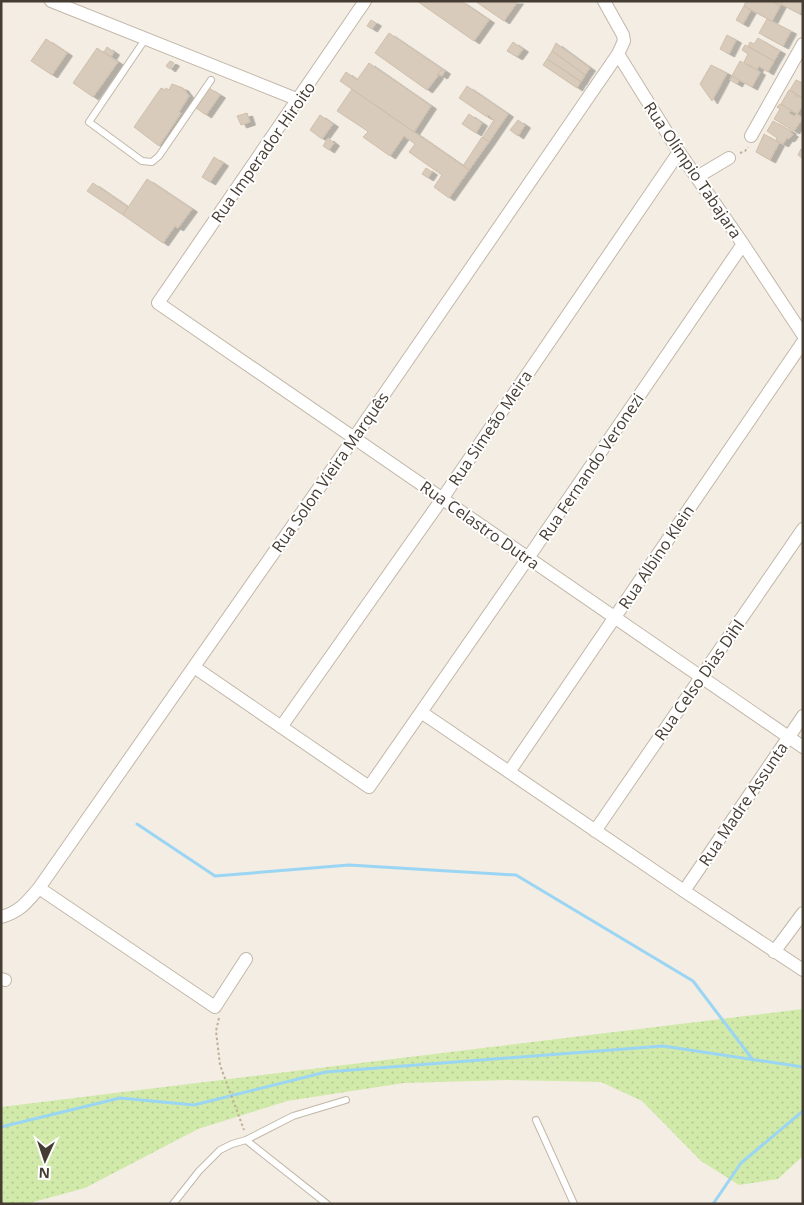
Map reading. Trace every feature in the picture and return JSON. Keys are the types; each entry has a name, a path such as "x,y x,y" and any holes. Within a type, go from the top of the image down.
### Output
{"street":[{"path":"51,1 299,100"},
{"name":"Rua Imperador Hiroito","path":"158,303 366,1"},
{"path":"604,1 623,35 624,41 618,54"},
{"path":"751,136 803,44"},
{"name":"Rua Olímpio Tabajara","path":"618,54 679,152 743,244 803,336"},
{"name":"Rua Solon Vieira Marquês","path":"1,917 14,913 26,904 40,888 354,438 618,54"},
{"name":"Rua Simeão Meira","path":"281,727 442,499 679,152"},
{"path":"697,177 729,158"},
{"name":"Rua Fernando Veronezi","path":"281,727 369,787 743,244"},
{"name":"Rua Celastro Dutra","path":"158,303 803,747"},
{"name":"Rua Albino Klein","path":"508,772 803,342"},
{"name":"Rua Celso Dias Dihl","path":"595,831 803,529"},
{"path":"194,667 281,727"},
{"path":"421,712 803,970"},
{"name":"Rua Madre Assunta","path":"684,891 803,716"},
{"path":"40,888 214,1007 246,959"},
{"path":"774,952 803,914"}],"lane":[{"path":"146,38 89,122 142,161 152,162 159,156 211,80"},
{"path":"174,1204 199,1170 220,1150 246,1140 293,1116 346,1100"},
{"path":"536,1120 574,1204"},
{"path":"246,1140 327,1204"}],"path":[{"path":"729,158 746,151 750,145 751,136"},
{"path":"220,1016 216,1031 220,1064 243,1126 246,1140"}],"green space":[{"path":"803,1009 803,1156 778,1179 739,1185 701,1161 642,1101 601,1082 508,1080 404,1083 287,1101 198,1129 85,1188 26,1204 1,1204 1,1107"}],"building":[{"path":"417,1 461,1 489,20 474,41"},
{"path":"475,1 518,1 504,21"},
{"path":"746,1 772,1 780,6 772,21 744,6"},
{"path":"772,1 782,1 780,6"},
{"path":"782,1 802,1 803,8 800,14 781,4"},
{"path":"744,6 751,10 743,24 736,20"},
{"path":"767,19 791,31 783,46 759,33"},
{"path":"371,20 376,23 372,29 367,26"},
{"path":"389,33 442,69 427,90 375,53"},
{"path":"727,35 736,40 729,54 720,49"},
{"path":"758,38 780,51 774,61 748,46 750,42 754,44"},
{"path":"46,39 67,53 52,75 31,61"},
{"path":"513,42 523,49 517,57 507,51"},
{"path":"556,43 590,68 585,75 552,51"},
{"path":"745,45 774,61 768,72 759,66 757,70 744,62 748,54 742,50"},
{"path":"107,47 114,52 111,57 104,52"},
{"path":"97,48 118,62 93,97 73,83"},
{"path":"552,51 585,75 581,82 547,59"},
{"path":"547,59 581,81 577,88 543,65"},
{"path":"170,61 174,63 170,69 166,66"},
{"path":"740,61 760,72 752,87 732,76"},
{"path":"369,63 431,106 414,132 340,81 346,72 357,80"},
{"path":"711,65 727,73 712,101 700,84"},
{"path":"442,69 445,71 442,76 438,74"},
{"path":"732,76 739,80 737,84 730,80"},
{"path":"796,80 803,83 803,98 790,90"},
{"path":"172,84 183,88 189,96 179,112 181,113 159,146 134,127 161,88 169,90"},
{"path":"467,86 508,114 489,142 483,137 494,120 459,98"},
{"path":"209,88 220,95 206,115 196,108"},
{"path":"352,89 469,170 449,198 434,187 442,175 409,152 415,144 404,136 390,156 363,137 368,132 366,130 337,111"},
{"path":"789,90 796,94 795,96 803,98 803,105 797,114 781,104"},
{"path":"780,104 791,110 789,113 803,118 794,131 774,119 780,109 777,107"},
{"path":"247,113 250,122 241,125 237,116"},
{"path":"469,114 482,123 476,133 462,124"},
{"path":"320,115 333,124 322,139 310,130"},
{"path":"518,120 525,125 518,136 510,130"},
{"path":"773,121 793,134 783,144 767,131"},
{"path":"764,134 779,143 770,160 756,152"},
{"path":"482,137 489,142 469,170 463,166"},
{"path":"328,138 334,143 329,150 323,146"},
{"path":"801,149 803,150 802,158 798,155"},
{"path":"214,157 223,163 210,182 202,177"},
{"path":"426,168 432,172 428,178 422,174"},
{"path":"147,179 192,209 178,228 175,226 163,243 123,215"},
{"path":"93,183 128,207 123,215 87,191"}],"waterway":[{"path":"137,824 215,876 349,865 516,875 693,981 753,1060"},
{"path":"1,1127 120,1098 194,1105 326,1072 663,1046 803,1067"},
{"path":"713,1204 741,1163 803,1111"}]}
